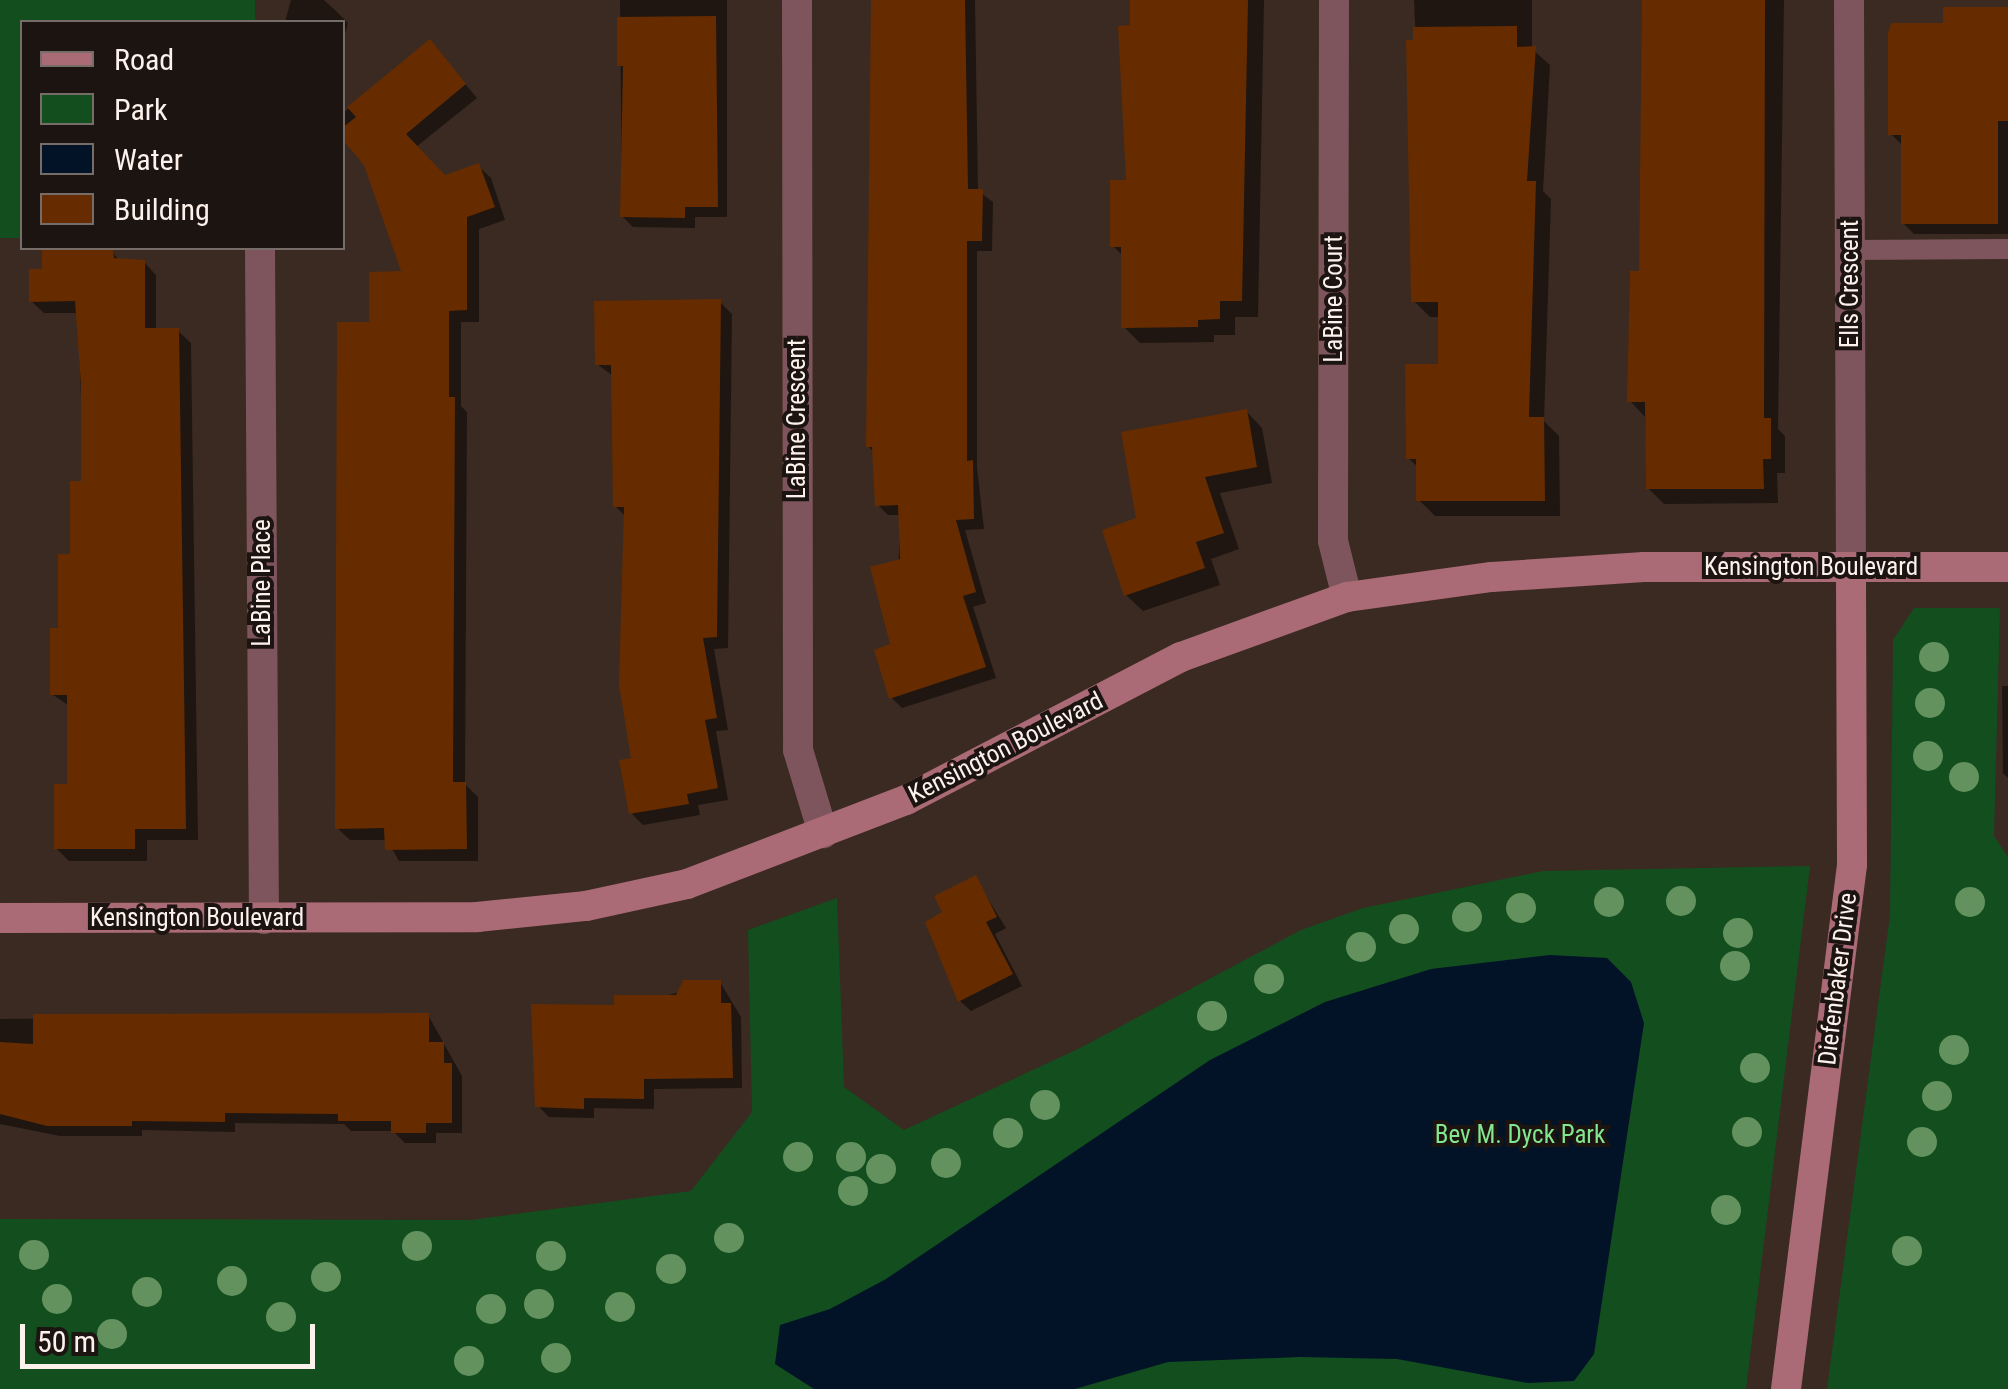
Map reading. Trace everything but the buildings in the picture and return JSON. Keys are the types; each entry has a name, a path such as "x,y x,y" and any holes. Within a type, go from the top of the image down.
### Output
{"main road":[{"name":"Kensington Boulevard","path":"0,918 477,916 586,906 688,884 906,800 1181,657 1348,597 1492,577 1644,567 2008,567"},
{"name":"Diefenbaker Drive","path":"1786,1389 1852,865 1851,567"}],"street":[{"name":"LaBine Crescent","path":"796,0 798,750 823,833"},
{"name":"LaBine Court","path":"1334,0 1333,540 1348,597"},
{"name":"Ells Crescent","path":"1849,0 1851,567"},
{"name":"LaBine Place","path":"260,250 264,918"}],"lane":[{"path":"1850,250 2008,249"}],"green space":[{"path":"0,0 255,0 255,20 20,20 20,238 0,238"},
{"path":"1914,608 2000,608 1994,836 2008,857 2008,1389 1827,1389 1890,915 1893,640"},
{"name":"Bev M. Dyck Park","path":"1810,866 1746,1389 0,1389 0,1219 471,1220 691,1191 752,1112 748,930 837,898 844,1087 904,1130 1080,1048 1301,930 1363,908 1543,871"}],"water":[{"path":"1550,955 1607,958 1631,982 1644,1023 1594,1354 1574,1381 1528,1383 1397,1359 1300,1357 1168,1362 1075,1389 814,1389 775,1364 780,1325 830,1309 886,1279 1210,1060 1325,1002 1431,969"}]}
